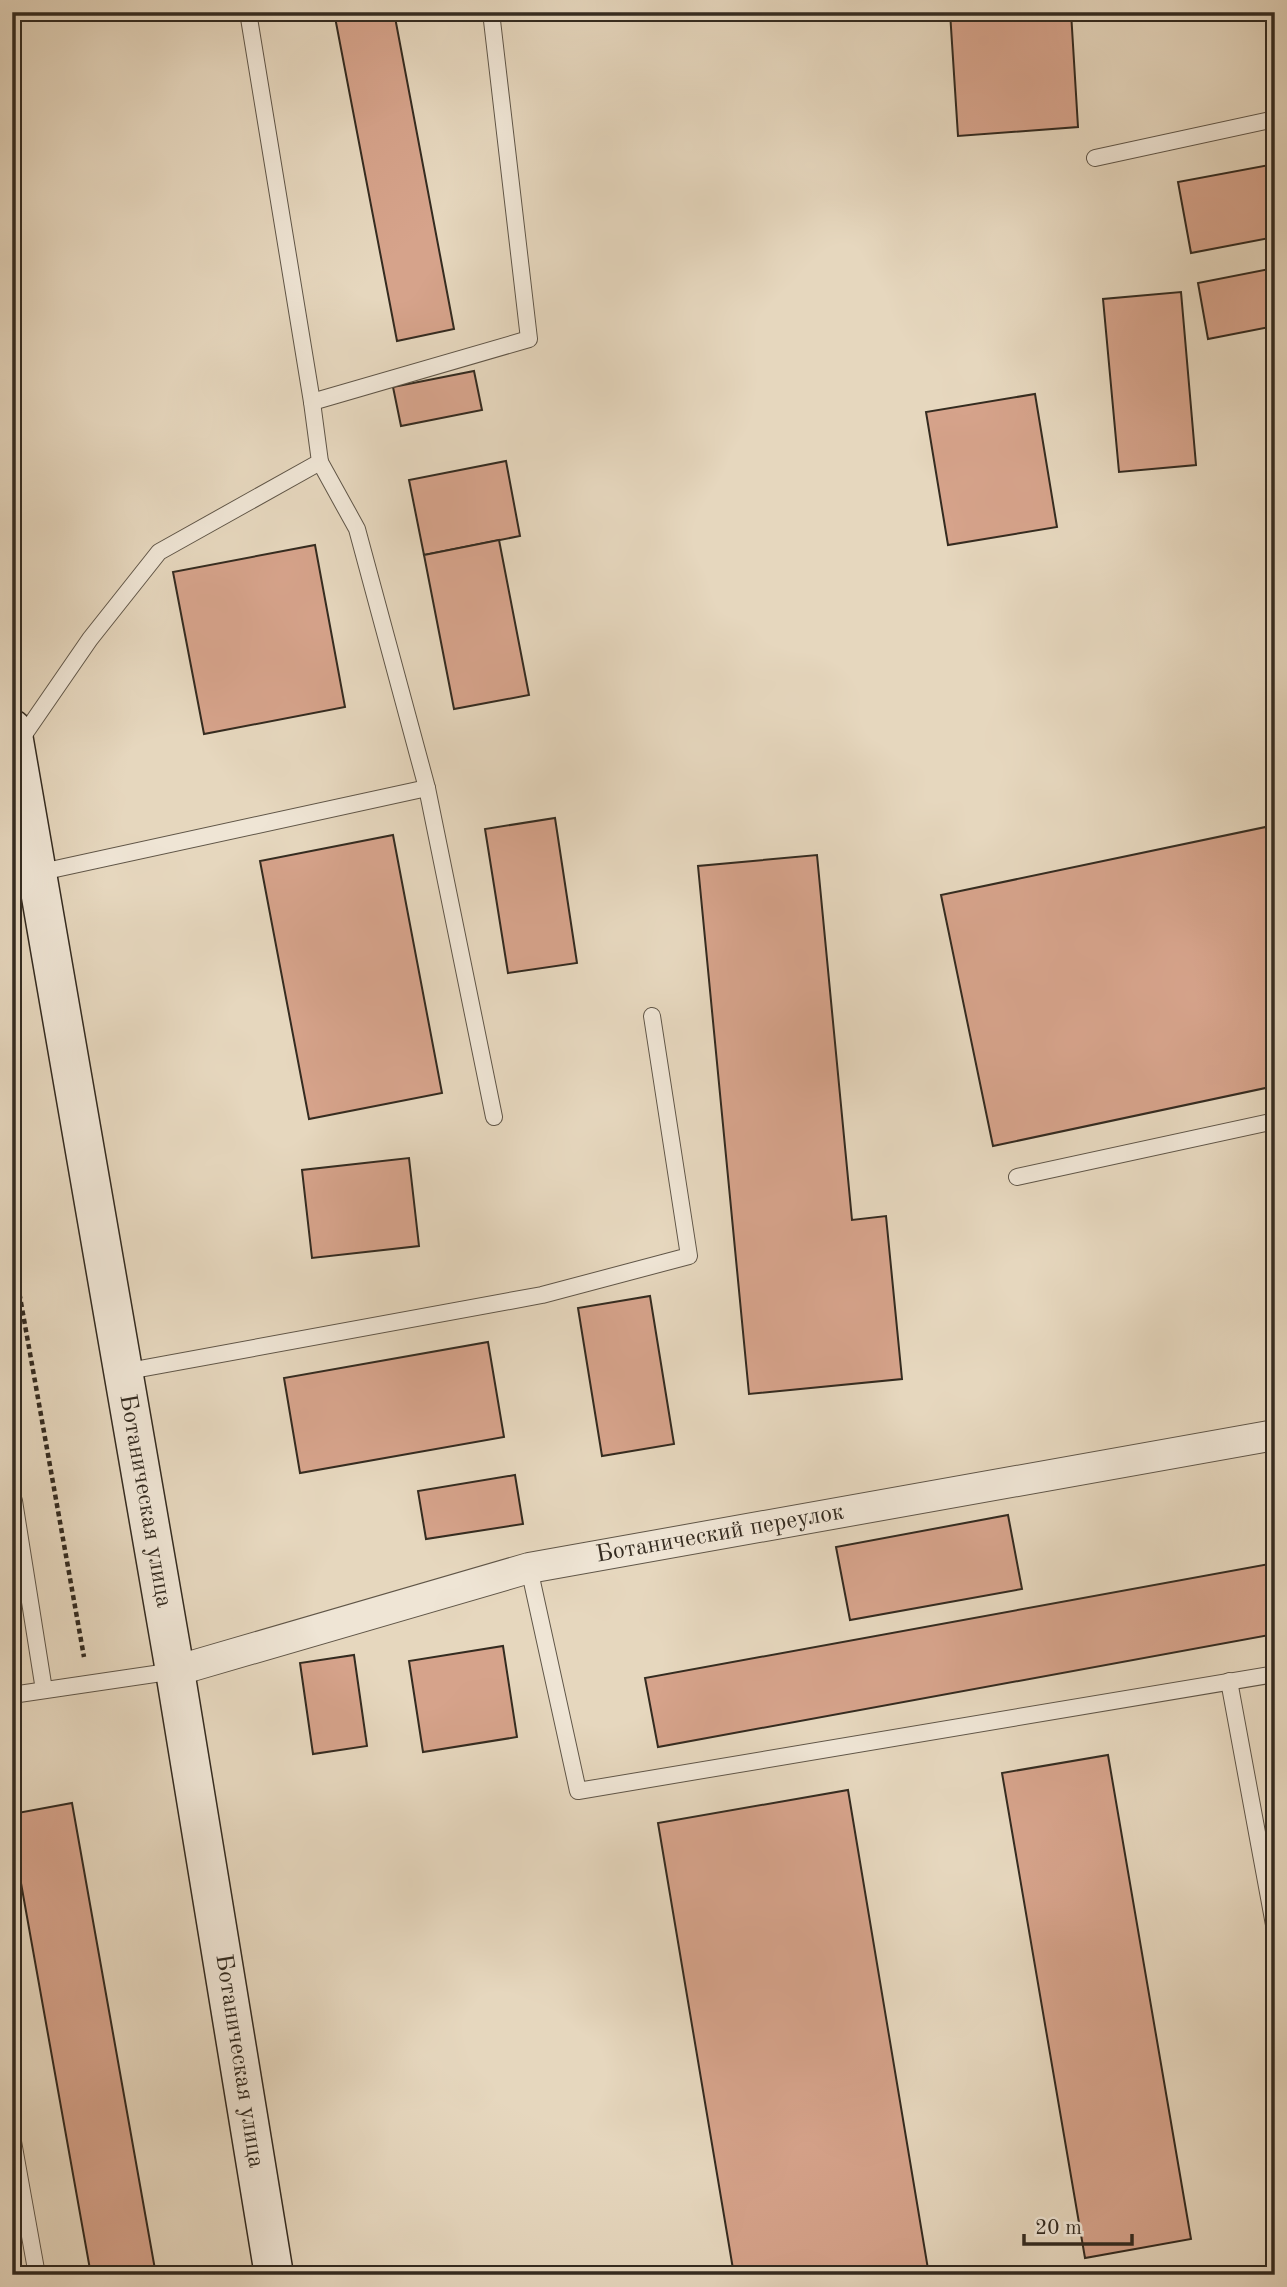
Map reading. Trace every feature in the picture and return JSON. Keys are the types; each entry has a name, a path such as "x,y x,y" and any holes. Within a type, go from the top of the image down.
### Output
{"street":[{"name":"Ботаническая улица","path":"14,738 18,800 37,873 175,1671 274,2275"},
{"name":"Ботанический переулок","path":"175,1671 529,1568 1275,1435"}],"lane":[{"path":"248,12 320,462 357,529 427,788 494,1117"},
{"path":"312,402 530,339 491,12"},
{"path":"1095,158 1275,119"},
{"path":"14,738 159,552 320,462"},
{"path":"37,873 427,788"},
{"path":"123,1372 542,1295 688,1256 652,1016"},
{"path":"1017,1177 1275,1121"},
{"path":"12,1500 44,1690"},
{"path":"529,1568 578,1791 1275,1674"},
{"path":"12,1695 175,1671"},
{"path":"1229,1681 1275,1930"},
{"path":"12,2136 18,2196 37,2275"}],"path":[{"path":"12,1252 89,1684"}],"building":[{"path":"334,12 394,12 454,329 397,341"},
{"path":"950,12 1071,12 1078,127 958,136"},
{"path":"1275,164 1275,237 1191,253 1178,182"},
{"path":"1275,268 1275,326 1208,339 1198,283"},
{"path":"1181,292 1196,465 1119,472 1103,299"},
{"path":"474,371 482,410 401,426 393,387"},
{"path":"1035,394 1057,527 948,545 926,412"},
{"path":"506,461 520,536 424,555 409,480"},
{"path":"499,540 529,695 454,709 424,555"},
{"path":"315,545 345,707 204,734 173,572"},
{"path":"555,818 577,963 508,973 485,829"},
{"path":"1275,825 1275,1086 993,1146 941,895"},
{"path":"393,835 442,1093 309,1119 260,861"},
{"path":"817,855 852,1220 886,1216 902,1379 749,1394 698,866"},
{"path":"409,1158 419,1246 312,1258 302,1170"},
{"path":"650,1296 674,1444 602,1456 578,1308"},
{"path":"488,1342 504,1437 300,1473 284,1378"},
{"path":"515,1475 523,1524 426,1539 418,1491"},
{"path":"1008,1515 1022,1589 850,1620 836,1547"},
{"path":"1275,1563 1275,1634 658,1747 645,1678"},
{"path":"503,1646 517,1737 423,1752 409,1661"},
{"path":"354,1655 367,1746 313,1754 300,1663"},
{"path":"1108,1755 1191,2239 1085,2258 1002,1773"},
{"path":"848,1790 929,2275 734,2275 658,1823"},
{"path":"72,1803 156,2275 91,2275 19,1872 12,1832 12,1814"}]}
